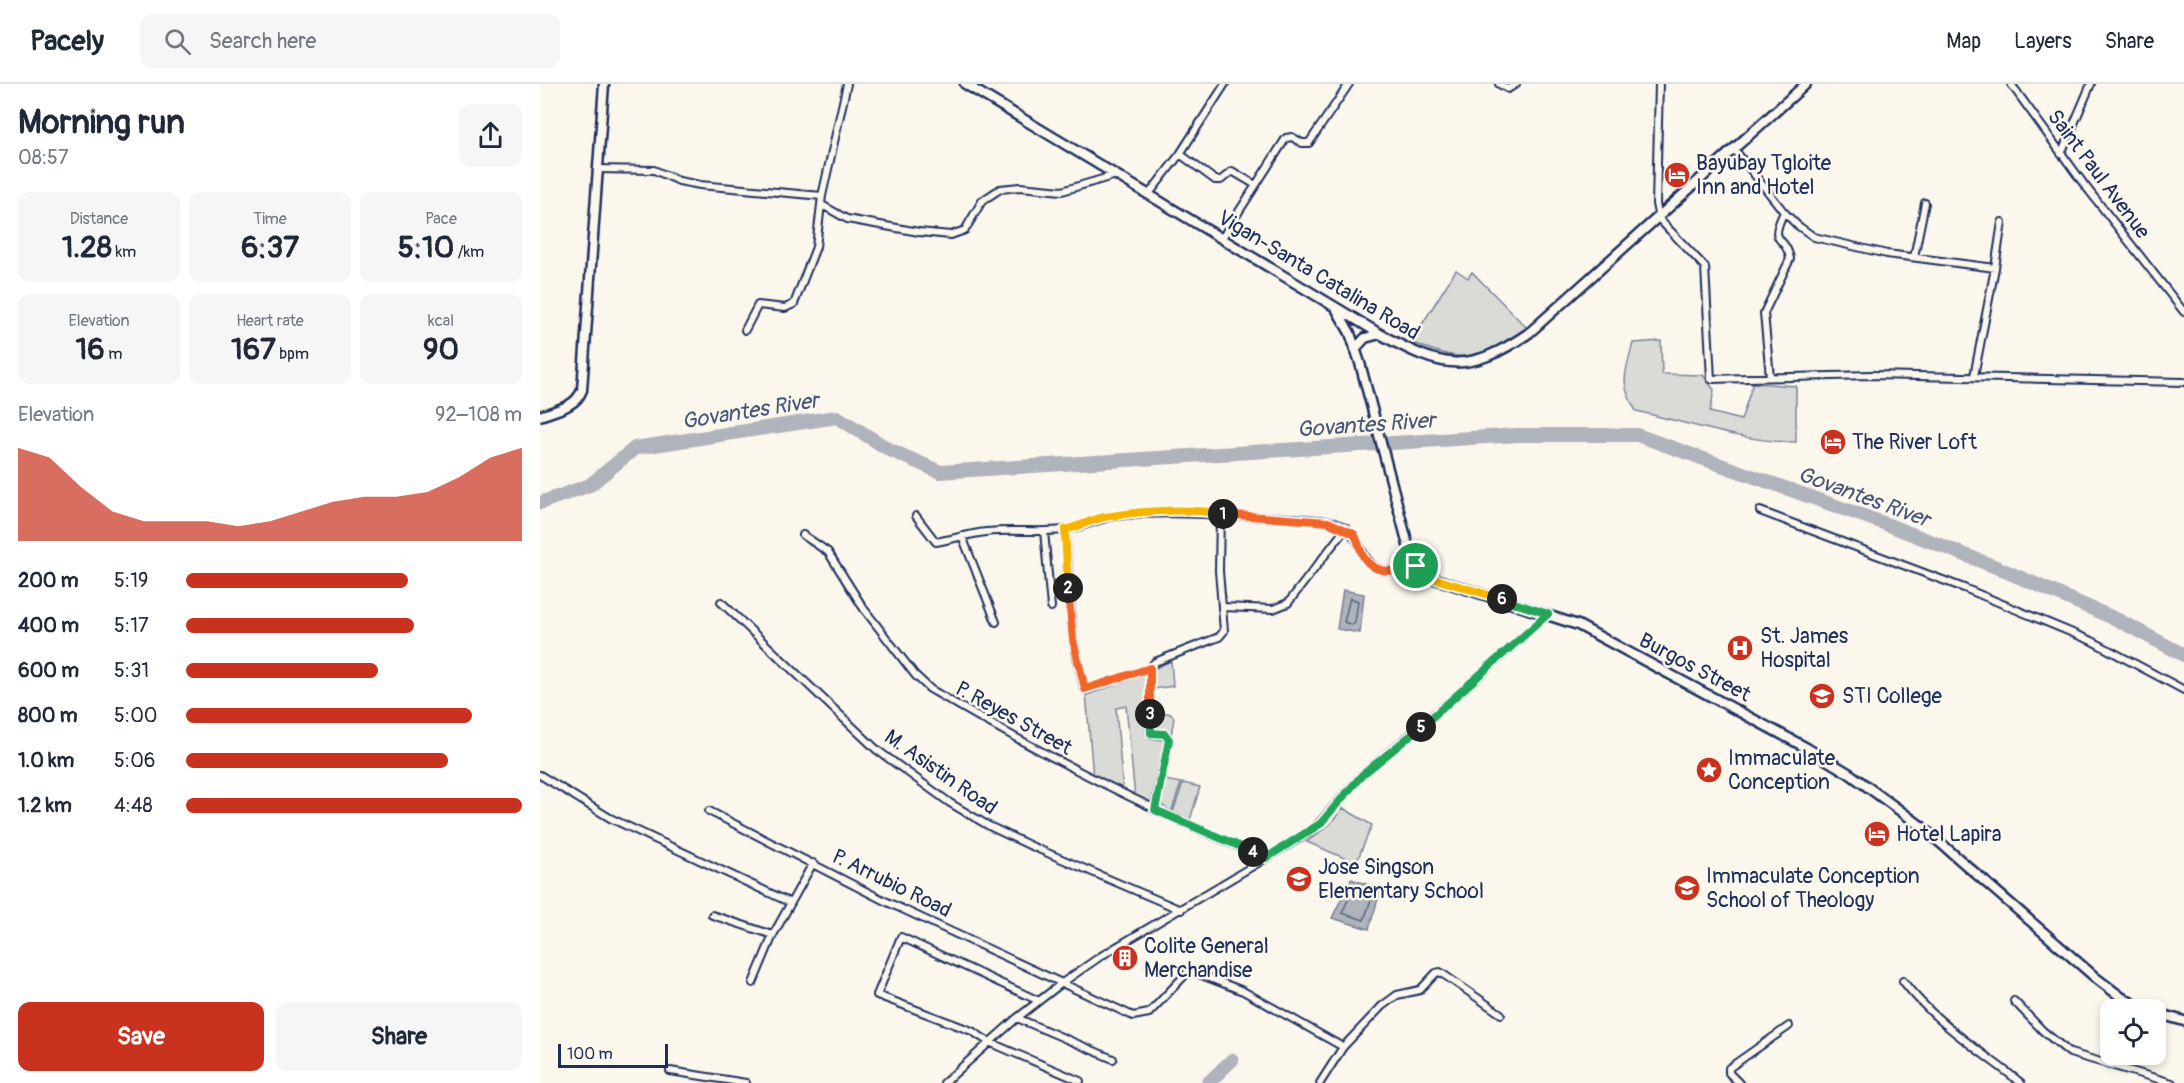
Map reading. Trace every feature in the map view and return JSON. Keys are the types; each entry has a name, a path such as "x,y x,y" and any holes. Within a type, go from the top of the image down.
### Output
{"main road":[{"path":"540,416 570,404 580,396 582,390 604,84"},
{"name":"Vigan-Santa Catalina Road","path":"965,84 1222,238 1337,310 1414,353 1444,363 1462,364 1502,352 1529,333 1659,219 1806,84"},
{"path":"1337,310 1355,349 1416,566"},
{"path":"1355,349 1365,338 1380,334"},
{"name":"Burgos Street","path":"1416,566 1432,578 1548,614 1605,638 1784,735 1850,774 1921,826 2105,984 2128,999"},
{"path":"2166,1016 2184,1021"}],"street":[{"path":"746,330 758,305 785,308 794,306 816,247 822,196 847,84"},
{"path":"1149,194 1180,154 1225,84"},
{"path":"1222,238 1254,184 1288,137 1305,144 1310,143 1349,84"},
{"path":"1499,84 1508,89 1516,84"},
{"path":"1659,84 1655,189 1659,219 1705,267 1710,377 1713,380 1872,375 2184,382"},
{"name":"Saint Paul Avenue","path":"2011,84 2061,154 2184,312"},
{"path":"2061,154 2091,84"},
{"path":"1734,149 1784,212 1814,237 1887,254 1995,268"},
{"path":"1180,154 1215,180 1221,180 1232,171 1254,184"},
{"path":"597,169 654,170 679,181 700,185 822,196"},
{"path":"822,205 837,215 858,222 951,235 965,230 982,201 1000,189 1020,186 1062,191 1116,175"},
{"path":"1914,257 1925,203"},
{"path":"1770,377 1764,313 1790,259 1776,236 1776,227 1784,212"},
{"path":"1974,376 2002,222"},
{"path":"1760,511 1954,584 2092,641 2184,690"},
{"path":"916,516 929,530 935,542 986,532 1065,530 1103,518 1118,516 1194,512 1316,520 1346,528 1357,538 1365,558 1374,566 1392,572 1416,566"},
{"path":"1065,530 1073,640 1085,689 1150,668 1155,662 1221,635 1225,628 1220,571 1220,513"},
{"path":"1223,607 1273,609 1288,603 1346,528"},
{"path":"1044,531 1051,607"},
{"name":"P. Reyes Street","path":"803,535 828,552 864,609 925,686 1054,760 1155,810 1266,858"},
{"path":"962,536 996,622"},
{"name":"M. Asistin Road","path":"721,602 877,750 950,803 989,826 1029,845 1181,909"},
{"path":"944,1083 1017,1018 1101,956 1320,824 1362,775 1462,691 1548,614"},
{"path":"1150,668 1150,730 1152,734 1167,736 1169,740 1155,810"},
{"path":"540,775 610,819 791,903"},
{"name":"P. Arrubio Road","path":"709,811 813,862 885,901 1098,1002 1138,1017 1149,1013 1186,974 1194,972 1243,991 1343,1047"},
{"path":"753,983 773,935 813,862"},
{"path":"712,915 773,935"},
{"path":"1039,1001 901,937 877,995 972,1031 989,1042 1080,1081"},
{"path":"1320,1083 1343,1047 1382,1006 1397,995 1420,990 1436,973 1440,972 1501,1014"},
{"path":"1903,981 1917,1000 1934,1015 2021,1083"},
{"path":"2014,1000 2043,1031 2070,1053 2172,1083"},
{"path":"1017,1018 1113,1059"},
{"path":"1739,1083 1729,1073 1729,1068 1789,1026"},
{"path":"670,1071 746,1083"}],"shaded area":[{"path":"1456,270 1468,278 1472,272 1527,328 1500,347 1477,355 1444,354 1411,342"},
{"path":"1661,341 1662,374 1703,375 1714,390 1710,412 1741,420 1753,383 1796,386 1796,442 1756,439 1636,411 1625,385 1633,343"},
{"path":"1171,661 1173,686 1154,689 1153,669"},
{"path":"1146,673 1149,736 1166,740 1152,805 1135,797 1126,706 1116,708 1123,792 1093,778 1086,692"},
{"path":"1158,711 1171,714 1174,718 1171,735 1155,727 1153,713"},
{"path":"1165,780 1181,783 1171,813 1160,803"},
{"path":"1183,783 1200,787 1190,820 1173,812"},
{"path":"1343,808 1372,825 1356,863 1307,842 1330,824"}],"water":[{"path":"1343,590 1364,594 1360,633 1337,629"},
{"path":"1351,879 1381,889 1369,929 1332,918"}],"waterway":[{"name":"Govantes River","path":"540,503 590,485 635,448 837,417 890,450 940,472 1518,435 1637,435 1886,524 1996,567 2118,620 2184,655"},
{"path":"1208,1083 1232,1060"}],"place":[{"name":"Bayubay Tgloite Inn and Hotel","path":"1677,175"},
{"name":"The River Loft","path":"1833,442"},
{"name":"St. James Hospital","path":"1740,648"},
{"name":"STI College","path":"1822,696"},
{"name":"Immaculate Conception","path":"1709,770"},
{"name":"Hotel Lapira","path":"1877,834"},
{"name":"Jose Singson Elementary School","path":"1299,879"},
{"name":"Immaculate Conception School of Theology","path":"1687,888"},
{"name":"Colite General Merchandise","path":"1125,958"}],"route":[{"path":"1194,512 1316,520 1340,525 1354,534 1368,562 1385,572 1401,571 1416,566 1432,578 1548,614 1462,691 1362,775 1312,831 1266,858 1155,810 1169,737 1165,734 1152,734 1150,730 1150,668 1087,690 1083,687 1073,640 1068,600 1065,530 1103,518 1194,512"}]}
